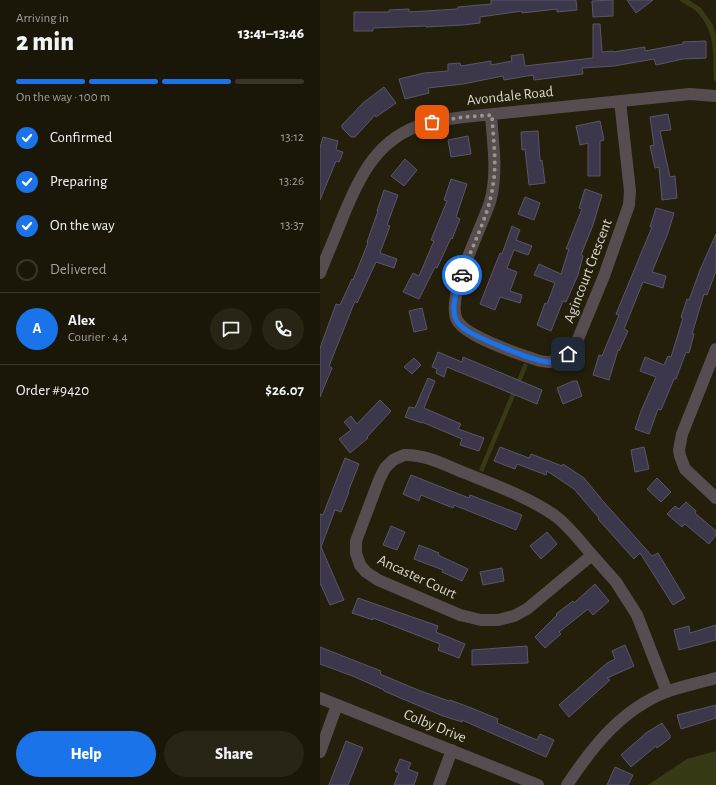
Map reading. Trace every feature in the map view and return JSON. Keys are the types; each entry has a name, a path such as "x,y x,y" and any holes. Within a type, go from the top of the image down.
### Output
{"street":[{"name":"Avondale Road","path":"320,273 355,187 367,167 384,147 403,134 424,124 441,120 690,94 716,96"},
{"name":"Agincourt Crescent","path":"492,115 494,166 492,190 487,210 459,286 454,305 456,319 461,327 475,335 537,360 552,363 566,356 574,347 578,339 604,276 628,210 630,191 620,101"},
{"path":"716,349 682,434 679,450 685,469 716,498"},
{"name":"Ancaster Court","path":"592,555 527,609 514,616 490,620 470,618 451,612 378,580 366,572 360,565 357,559 356,547 358,533 385,468 389,463 398,457 409,455 435,461 514,494 541,507 563,523 592,555 616,582 637,615 667,692"},
{"path":"567,785 596,743 608,730 630,711 667,692 716,678"},
{"name":"Colby Drive","path":"320,698 538,785"},
{"path":"320,752 337,705"},
{"path":"439,785 452,750"}],"green space":[{"path":"679,0 689,0 701,8 713,25 716,35 716,82 714,81 712,45 708,27 697,12"},
{"path":"524,363 528,365 483,472 479,470"},
{"path":"716,751 716,785 648,785 687,759"}],"building":[{"path":"491,0 576,0 577,10 557,12 557,9 522,13 522,11 480,17 480,23 463,25 373,28 373,31 354,31 354,12 389,12 389,10 409,9 409,12 458,9 458,7 491,4"},
{"path":"613,0 613,16 593,17 592,1"},
{"path":"627,0 653,0 636,13"},
{"path":"593,24 600,24 602,52 613,52 645,47 645,51 683,44 683,42 706,41 706,58 683,59 656,65 654,59 614,66 582,68 583,74 534,80 533,75 504,80 503,76 463,84 428,88 429,93 405,99 399,79 424,73 448,71 448,64 460,63 461,66 491,61 491,65 512,61 511,56 523,54 525,66 593,58"},
{"path":"384,87 396,103 376,117 375,115 355,137 351,137 342,128 342,125 363,103"},
{"path":"668,114 671,130 660,131 670,177 675,176 677,198 662,200 659,167 655,168 650,146 654,145 650,117"},
{"path":"600,121 604,140 600,141 600,176 588,176 588,143 580,145 576,126"},
{"path":"538,131 540,161 542,160 545,183 529,185 525,149 522,150 521,132"},
{"path":"468,136 471,154 451,157 448,140"},
{"path":"323,137 338,141 336,150 343,152 339,162 336,161 320,200 320,148"},
{"path":"405,159 417,170 404,186 391,176"},
{"path":"451,179 467,184 456,217 460,219 452,239 451,238 437,268 435,267 419,299 403,292 413,273 419,276 434,241 431,240 447,201 444,200"},
{"path":"585,189 602,195 593,225 581,255 583,256 578,275 566,302 563,301 551,331 537,325 545,303 547,304 555,283 534,275 539,264 561,274 569,249 566,249 582,209 579,208"},
{"path":"384,190 398,195 387,225 390,226 380,253 397,259 394,268 376,262 357,303 355,301 329,366 332,368 320,397 320,348 336,304 340,305 352,279 353,280 368,243 367,242"},
{"path":"525,197 540,203 534,220 518,214"},
{"path":"656,208 674,213 668,233 652,272 666,276 663,288 643,282 624,329 628,331 619,351 618,350 609,380 593,375 599,355 602,356 619,315 616,314 652,227 650,227"},
{"path":"512,226 520,230 516,240 532,246 528,255 514,250 507,268 517,272 510,291 522,295 520,303 500,297 495,310 480,304 500,253 502,254"},
{"path":"716,234 716,271 707,295 704,294 692,334 694,334 689,353 686,352 676,379 674,379 661,410 658,409 649,434 635,429 656,377 640,371 645,357 664,365 668,356 671,357 687,299 689,300"},
{"path":"422,308 427,329 414,332 409,311"},
{"path":"438,352 462,362 463,357 542,390 537,404 447,367 444,377 436,373 437,369 432,367"},
{"path":"414,358 421,365 412,374 404,367"},
{"path":"428,378 435,381 424,408 461,424 458,429 484,438 479,451 460,445 462,439 422,422 405,417 409,407 415,408"},
{"path":"573,381 577,381 582,396 563,404 557,388"},
{"path":"380,400 391,411 367,437 368,438 350,453 339,439 351,430 344,422 351,416 357,424"},
{"path":"500,447 529,458 531,454 562,466 563,464 584,478 652,556 658,553 685,598 673,605 640,553 634,559 598,519 599,518 574,489 547,471 546,475 517,464 515,469 494,461"},
{"path":"644,447 649,469 635,472 631,450"},
{"path":"345,458 359,464 341,512 335,510 321,547 344,600 330,605 320,583 320,514 323,515"},
{"path":"411,475 469,498 470,495 522,515 516,530 454,505 453,508 421,495 419,501 403,494"},
{"path":"657,478 671,492 661,502 647,489"},
{"path":"686,502 696,511 695,513 716,531 716,535 709,544 685,524 682,527 667,514 675,506 679,509"},
{"path":"391,526 405,532 397,550 383,545"},
{"path":"547,532 557,544 541,559 530,546"},
{"path":"419,545 439,553 438,555 468,569 462,581 442,572 443,570 414,559"},
{"path":"502,568 504,581 483,585 480,572"},
{"path":"595,584 609,601 593,615 588,609 559,632 561,634 545,648 535,637 557,615 556,614 573,601 574,603"},
{"path":"358,598 438,626 436,632 465,644 459,658 438,650 440,644 373,618 373,620 352,613"},
{"path":"716,625 716,640 679,650 674,630 689,626 690,633"},
{"path":"625,645 634,666 607,678 610,680 569,717 559,705 607,663 615,659 612,651"},
{"path":"527,646 528,663 472,665 472,650"},
{"path":"320,647 381,671 380,674 418,690 449,701 450,700 498,719 497,723 537,740 540,734 554,740 546,757 462,720 462,722 443,716 355,677 320,664"},
{"path":"716,705 716,718 681,729 677,715"},
{"path":"662,723 670,735 670,738 657,748 656,746 631,767 621,755 646,733"},
{"path":"346,741 363,748 348,785 329,785"},
{"path":"400,759 411,763 408,769 418,773 414,785 394,785 399,773 395,771"},
{"path":"615,767 633,775 628,785 607,785"}],"way so far":[{"path":"432,122 464,117 492,115 494,184 487,210 462,275"}],"route":[{"path":"462,275 455,298 454,309 456,319 465,330 487,341 544,362 552,363 562,359 568,354"}]}
